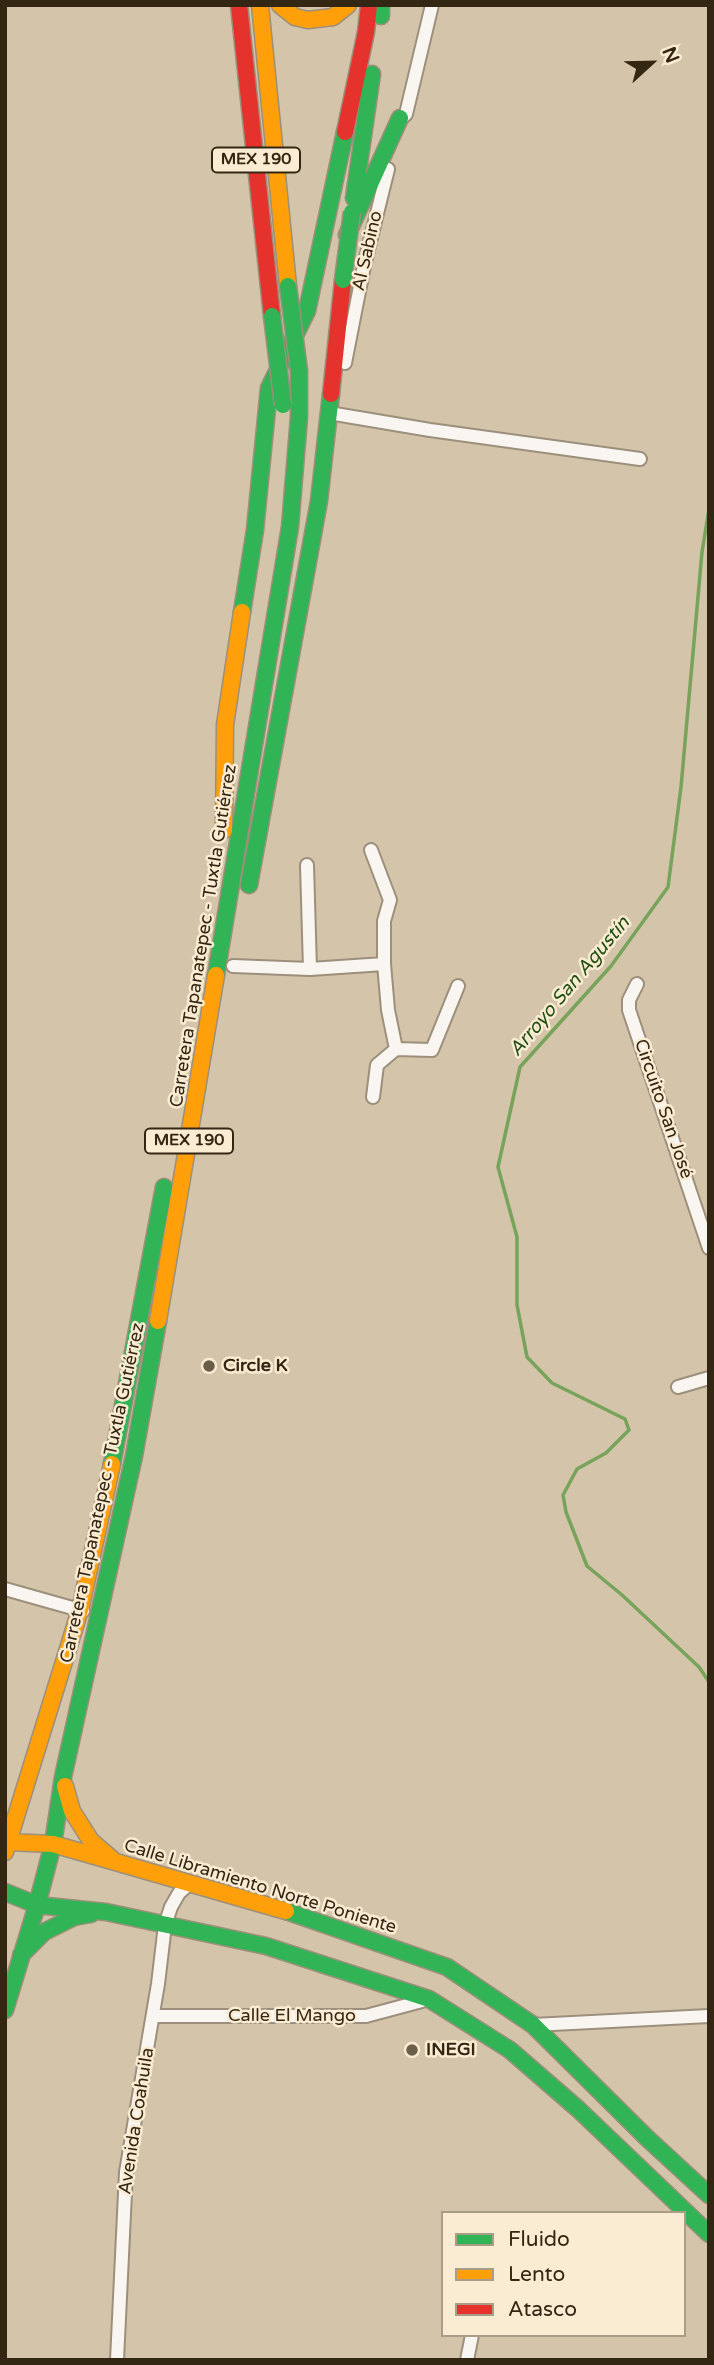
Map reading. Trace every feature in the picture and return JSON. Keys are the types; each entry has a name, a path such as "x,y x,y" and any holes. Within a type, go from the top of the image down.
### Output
{"main road":[{"name":"MEX 190","path":"239,5 283,412"},
{"name":"Carretera Tapanatepec - Tuxtla Gutiérrez","path":"37,1905 53,1844 63,1777 134,1456 214,998 290,527 299,417 299,371 260,5"},
{"path":"280,5 295,17 307,20 333,17 348,5"},
{"path":"307,311 366,32 377,9"},
{"path":"246,898 319,501 377,9"},
{"path":"224,830 225,725 255,530 269,388 357,214 400,118"},
{"name":"Carretera Tapanatepec - Tuxtla Gutiérrez","path":"6,1847 80,1610 111,1471 146,1293 273,530"},
{"name":"MEX 190","path":"214,998 235,959"},
{"path":"63,1777 72,1811 78,1821 91,1841 118,1863"},
{"name":"Calle Libramiento Norte Poniente","path":"6,1847 53,1844 283,1910 447,1967 533,2025 709,2195"},
{"path":"5,1892 37,1905 106,1912 266,1946 429,1999 510,2050 578,2109 668,2206"},
{"name":"MEX 190","path":"5,2011 37,1905"},
{"path":"21,1955 44,1932 74,1917 106,1912"},
{"path":"686,2218 709,2234"}],"street":[{"name":"Al Sabino","path":"319,501 364,266 400,118 405,114 432,5"},
{"path":"335,414 640,459"},
{"path":"370,850 390,900 384,921 384,964 388,1010 396,1049"},
{"path":"307,865 310,969"},
{"path":"235,959 310,969 384,964"},
{"name":"Circuito San José","path":"637,984 629,1000 629,1010 705,1222 709,1248"},
{"path":"373,1097 377,1065 396,1049 432,1050 458,986"},
{"path":"678,1387 709,1378"},
{"path":"5,1590 97,1615"},
{"name":"Avenida Coahuila","path":"117,2360 126,2172 153,2016 165,1925 179,1893 190,1883"},
{"name":"Calle El Mango","path":"153,2016 366,2016 429,1999"},
{"path":"533,2025 709,2016"},
{"path":"467,2360 472,2337"}],"waterway":[{"name":"Arroyo San Agustín","path":"709,509 702,552 681,787 668,887 611,966 520,1067 498,1167 517,1237 517,1305 527,1357 552,1383 625,1419 629,1430 606,1453 577,1469 563,1495 566,1512 587,1566 699,1667 709,1682"}],"traffic: fast":[{"path":"381,5 381,16"},
{"path":"354,198 372,74"},
{"path":"347,235 400,118"},
{"path":"242,612 255,530 269,388 307,311 345,132"},
{"path":"343,280 352,212"},
{"path":"288,286 299,371"},
{"path":"272,316 283,405"},
{"path":"216,975 290,527 299,417 299,371"},
{"path":"249,885 319,501 331,394"},
{"path":"112,1464 164,1187"},
{"path":"37,1905 53,1844 63,1777 134,1456 158,1321"},
{"path":"5,1892 37,1905 106,1912 266,1946 429,1999 510,2050 578,2109 685,2211"},
{"path":"5,2010 37,1905"},
{"path":"286,1911 447,1967 533,2025 709,2195"},
{"path":"21,1955 44,1932 74,1917 91,1914"},
{"path":"686,2212 709,2234"}],"traffic: slow":[{"path":"260,5 288,286"},
{"path":"280,5 295,17 308,20 333,17 348,5"},
{"path":"224,830 225,725 242,612"},
{"path":"158,1321 216,975"},
{"path":"5,1852 80,1610 112,1464"},
{"path":"65,1786 72,1811 91,1841 112,1859"},
{"path":"8,1842 53,1844 286,1911"}],"traffic: jam":[{"path":"239,5 272,316"},
{"path":"345,132 369,5"},
{"path":"331,394 343,280"}],"place":[{"name":"Circle K","path":"209,1366"},
{"name":"INEGI","path":"412,2050"}]}
